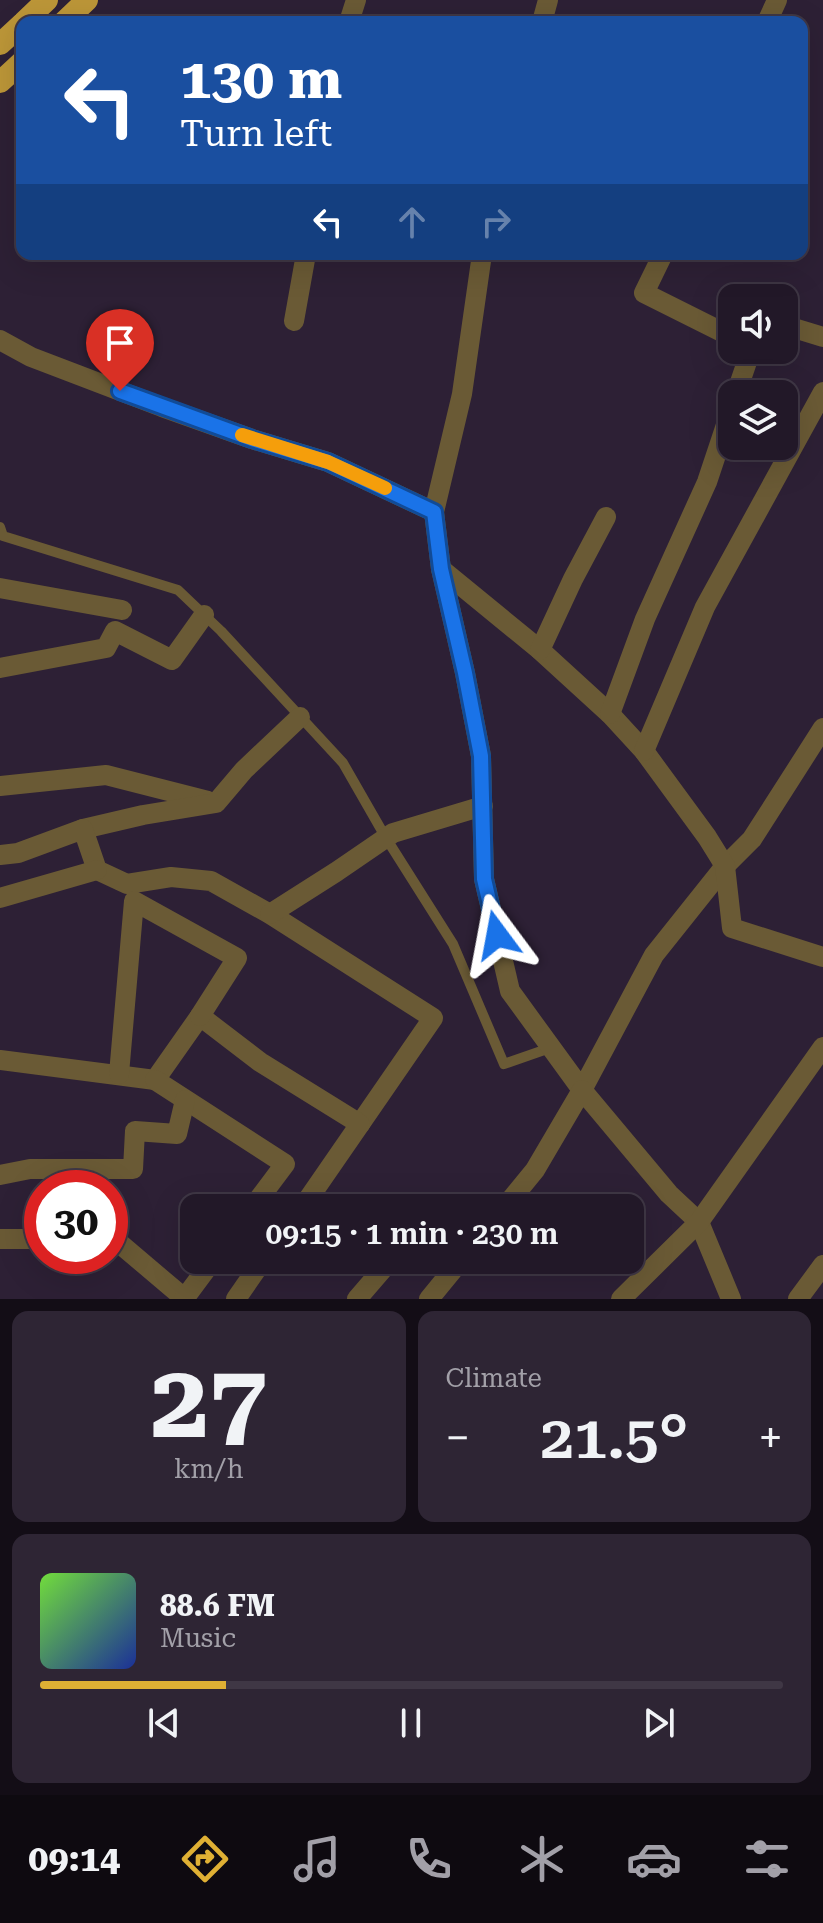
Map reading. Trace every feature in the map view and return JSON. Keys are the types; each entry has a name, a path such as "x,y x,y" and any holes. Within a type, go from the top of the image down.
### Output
{"highway":[{"path":"30,16 47,0"},
{"path":"70,16 87,0"},
{"path":"0,44 16,29"},
{"path":"0,82 16,67"}],"street":[{"path":"294,321 305,260"},
{"path":"481,260 462,394 434,512 441,569 481,756 484,879 510,991 582,1090 669,1194 699,1222 731,1299"},
{"path":"660,260 644,293 718,330"},
{"path":"798,329 823,337"},
{"path":"0,340 31,357 162,407 328,462 434,512"},
{"path":"644,751 705,607 823,392"},
{"path":"610,714 645,619 707,482 718,449"},
{"path":"540,650 606,517"},
{"path":"441,569 540,650 610,714 644,751 725,866 732,928 823,957"},
{"path":"0,588 122,610"},
{"path":"0,668 106,648 115,631 172,660 204,615"},
{"path":"0,855 18,853 83,829 216,803 244,770 300,717"},
{"path":"515,1194 535,1170 582,1090 654,955 725,866 752,839 823,728"},
{"path":"0,786 106,775 216,803"},
{"path":"270,914 393,833 483,806"},
{"path":"83,829 97,870"},
{"path":"0,898 97,870 127,884 171,877 211,881 270,914 433,1018 316,1194"},
{"path":"119,1074 134,901 237,958 155,1080"},
{"path":"200,1016 260,1062 360,1124"},
{"path":"621,1299 699,1222 823,1047"},
{"path":"0,1060 155,1080 285,1164 262,1194"},
{"path":"0,1175 30,1169 133,1169 135,1131 177,1134 185,1100"},
{"path":"0,1239 24,1239"},
{"path":"128,1252 184,1298 202,1274"},
{"path":"798,1299 823,1265"},
{"path":"236,1299 253,1274"},
{"path":"357,1299 379,1274"},
{"path":"429,1299 450,1274"}],"lane":[{"path":"0,527 3,536 178,590 343,763 453,944 504,1064 550,1048"}],"slow traffic":[{"path":"242,435 328,462 385,488"}],"route":[{"path":"120,391 252,439 328,462 434,512 441,569 481,756 484,879 497,935"}]}
